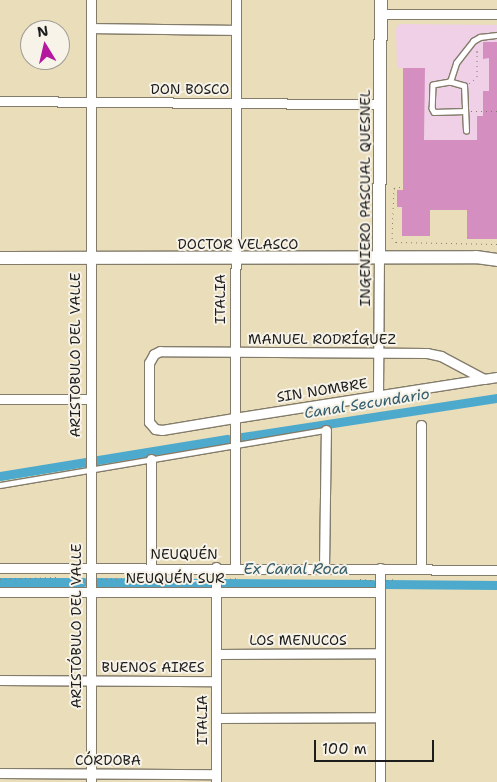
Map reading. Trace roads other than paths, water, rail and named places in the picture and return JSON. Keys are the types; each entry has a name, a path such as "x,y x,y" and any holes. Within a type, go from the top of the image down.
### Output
{"main road":[{"name":"INGENIERO PASCUAL QUESNEL","path":"379,258 382,0"},
{"name":"DOCTOR VELASCO","path":"0,258 379,258 476,257 497,254"},
{"name":"DOCTOR VELASCO","path":"476,257 497,260"}],"street":[{"path":"89,258 91,0"},
{"name":"ITALIA","path":"235,568 233,259 236,0"},
{"path":"381,14 497,14"},
{"path":"91,28 236,30"},
{"name":"DON BOSCO","path":"0,101 380,104"},
{"name":"ARISTOBULO DEL VALLE","path":"89,258 89,470"},
{"name":"INGENIERO PASCUAL QUESNEL","path":"378,395 379,258"},
{"name":"MANUEL RODRÍGUEZ","path":"152,427 148,420 149,363 154,354 234,352 379,353 441,356 484,379"},
{"name":"SIN NOMBRE","path":"152,427 162,430 497,377"},
{"path":"0,399 89,399"},
{"path":"421,425 421,568"},
{"path":"324,568 326,430"},
{"path":"151,459 151,568"},
{"name":"ARISTÓBULO DEL VALLE","path":"89,470 91,778"},
{"name":"ITALIA","path":"216,567 216,778"},
{"name":"NEUQUÉN","path":"0,568 494,568"},
{"path":"380,568 380,782"},
{"name":"NEUQUÉN SUR","path":"0,592 379,592"},
{"name":"LOS MENUCOS","path":"216,654 380,654"},
{"name":"BUENOS AIRES","path":"0,680 216,681"},
{"path":"216,718 380,717"},
{"name":"CÓRDOBA","path":"0,773 91,778 216,778"}],"lane":[{"path":"450,82 456,62 476,40 497,35"},
{"path":"465,111 434,112 432,108 432,85 450,82 464,86 466,131"},
{"path":"0,485 326,430"}],"waterway":[{"name":"Canal Secundario","path":"242,437 497,398"},
{"name":"Canal Secundario","path":"0,476 227,439"},
{"name":"Ex Canal Roca","path":"0,582 83,582"},
{"name":"Ex Canal Roca","path":"93,582 210,583"},
{"name":"Ex Canal Roca","path":"220,583 372,584"},
{"name":"Ex Canal Roca","path":"384,584 497,585"}]}
